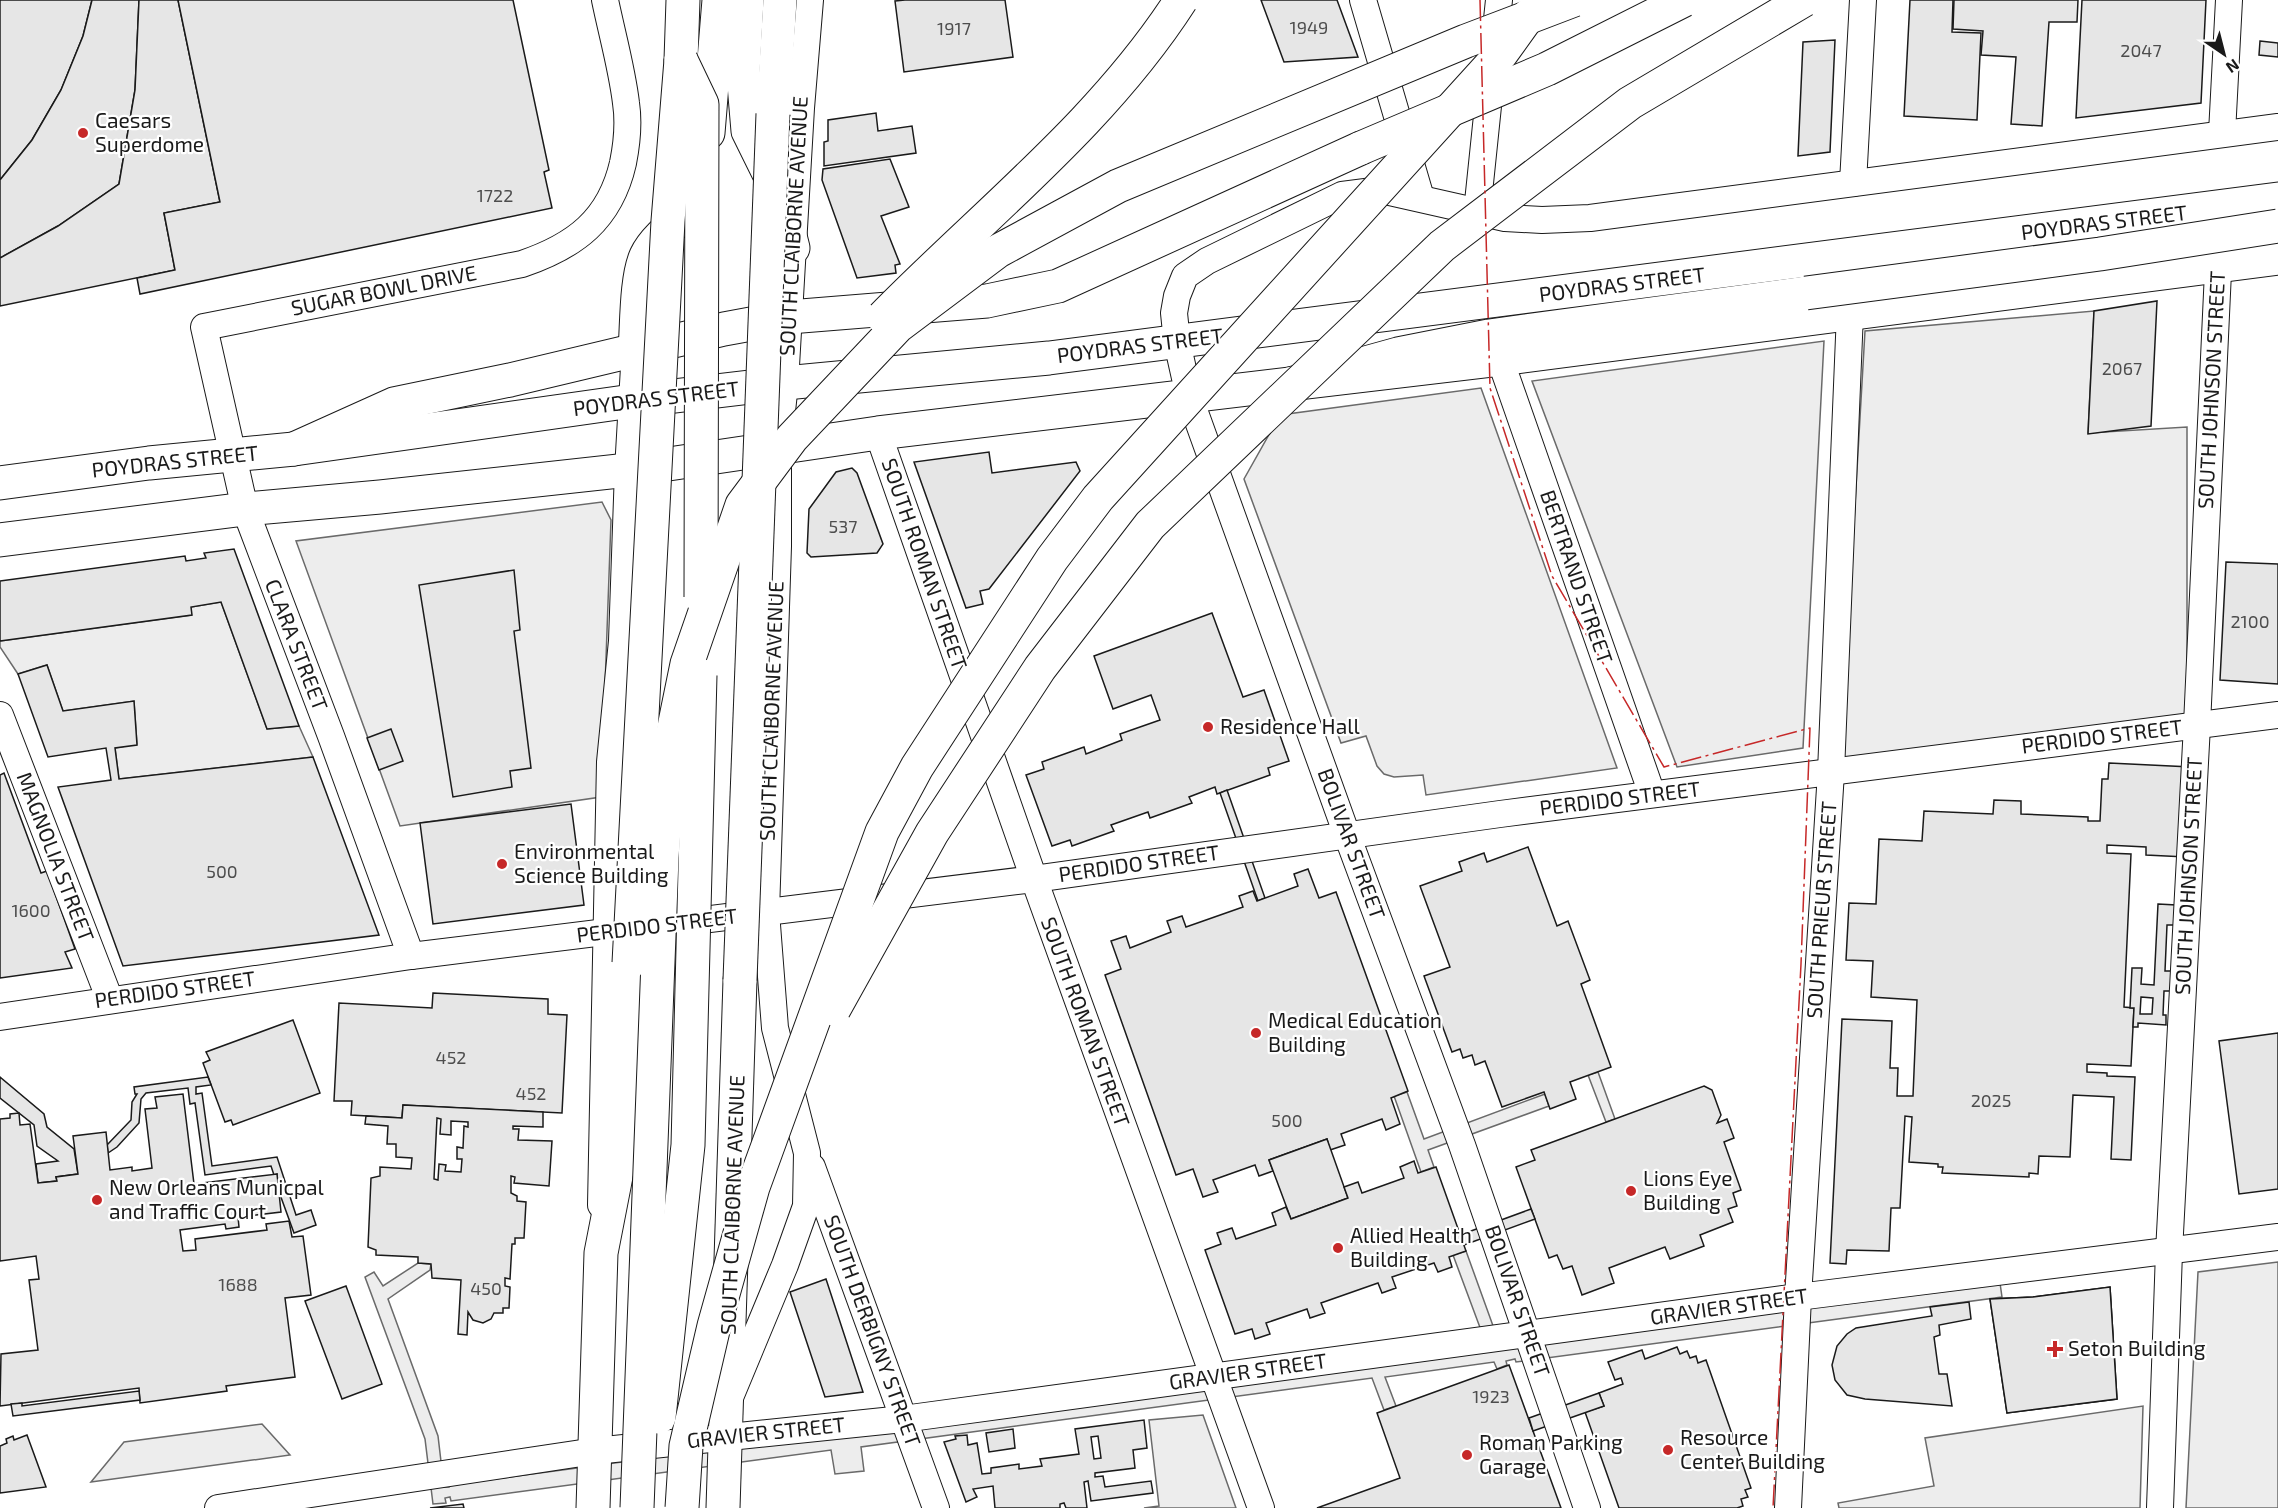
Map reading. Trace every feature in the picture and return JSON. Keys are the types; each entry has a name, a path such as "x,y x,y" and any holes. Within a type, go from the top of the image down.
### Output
{"main road":[{"path":"593,1508 601,1253 617,1171 668,221 681,60 683,0"},
{"path":"635,350 641,283 646,256 667,229 693,208 704,186 719,0"},
{"path":"747,0 743,72 748,131 780,195 793,248"},
{"name":"SOUTH CLAIBORNE AVENUE","path":"723,1508 740,980 773,114 780,0"},
{"path":"637,1508 662,856 670,747 687,664 742,505 785,444 828,372 934,265 1015,190 1119,84 1156,38 1181,0"},
{"path":"682,1508 686,1446 714,1326 753,1187 882,832 916,767 1052,559 1098,498 1502,54 1540,0"},
{"path":"785,444 898,326 998,251 1118,186 1466,41 1574,0"},
{"path":"294,449 393,404 510,380 724,328 789,317 987,301 1058,286 1341,157 1547,69 1684,0"},
{"path":"789,1089 932,833 1040,668 1150,525 1442,246 1629,103 1804,0"},
{"path":"646,1508 666,1370 688,1145 698,794 702,510 702,104 681,60"},
{"name":"POYDRAS STREET","path":"0,483 149,463 294,449 632,401 785,383 1048,358 1177,342 2278,199"},
{"path":"1286,385 1398,354 1489,336 2100,254 2278,226"},
{"path":"0,540 245,509 628,470 785,444 1500,359 2278,258"}],"street":[{"name":"SUGAR BOWL DRIVE","path":"204,327 522,264 561,248 577,238 593,224 606,207 621,170 627,141 627,104 604,0"},
{"name":"SOUTH CLAIBORNE AVENUE","path":"727,1404 785,1265 806,1206 807,1154 775,1028 766,912 778,557 785,444 785,383 810,0"},
{"path":"1363,0 1420,198 1514,219 1590,218 2278,127"},
{"path":"1477,212 1499,0"},
{"path":"1853,183 1863,0"},
{"path":"2222,133 2229,0"},
{"name":"BOLIVAR STREET","path":"1420,198 1381,190 1342,195 1207,261 1185,276 1177,296 1174,313 1177,342 1189,396 1347,835 1462,1145 1587,1508"},
{"name":"SOUTH JOHNSON STREET","path":"2160,1508 2169,1252 2197,725 2220,208"},
{"name":"SOUTH PRIEUR STREET","path":"1788,1508 1798,1298 1831,772 1850,313"},
{"name":"CLARA STREET","path":"204,327 245,509 411,956"},
{"path":"601,1253 600,1172 610,762 622,641 635,350"},
{"name":"BERTRAND STREET","path":"1500,359 1652,795"},
{"name":"SOUTH ROMAN STREET","path":"878,433 1034,879 1261,1508"},
{"name":"MAGNOLIA STREET","path":"0,715 110,1000"},
{"name":"PERDIDO STREET","path":"0,1017 411,956 1034,879 1347,835 2278,715"},
{"name":"SOUTH DERBIGNY STREET","path":"807,1154 936,1508"},
{"name":"GRAVIER STREET","path":"218,1508 595,1451 903,1419 1798,1298 2278,1237"}],"shaded area":[{"path":"2094,311 2088,433 2187,427 2187,716 1840,765 1865,331"},
{"path":"1824,341 1803,748 1677,767 1532,381"},
{"path":"1481,388 1617,768 1426,795 1423,775 1394,777 1384,774 1377,766 1366,736 1341,743 1244,479 1280,415"},
{"path":"602,502 611,520 601,797 400,826 296,541"},
{"path":"221,602 267,729 299,726 313,757 119,779 115,748 137,744 134,701 63,711 47,665 18,674 0,647 0,641 191,615 191,607"},
{"path":"1598,1072 1615,1119 1606,1122 1588,1075"},
{"path":"1407,1092 1424,1139 1545,1094 1549,1106 1428,1150 1434,1167 1421,1172 1394,1096"},
{"path":"1466,1251 1501,1348 2000,1283 2002,1297 1516,1362 1515,1359 1506,1361 1507,1365 1497,1369 1494,1362 1385,1377 1396,1406 1384,1410 1372,1378 861,1447 864,1471 835,1474 831,1450 451,1501 450,1497 445,1498 446,1503 433,1504 425,1439 365,1277 374,1272 383,1286 418,1263 431,1264 430,1270 388,1299 438,1436 444,1487 449,1487 449,1485 1470,1349 1488,1349 1453,1255"},
{"path":"2278,1262 2278,1508 2186,1508 2198,1272"},
{"path":"2143,1406 2140,1508 1839,1508 1838,1503 1934,1486 1925,1438"},
{"path":"1203,1415 1236,1508 1144,1508 1159,1506 1149,1420"},
{"path":"262,1424 290,1455 91,1482 124,1442"}],"building":[{"path":"0,0 92,0 83,36 61,90 32,140 0,180"},
{"name":"Caesars Superdome","path":"92,0 139,0 135,90 119,184 58,226 0,258 0,180 32,140 61,90 83,36"},
{"path":"139,0 178,0 220,202 164,213 175,270 0,306 0,258 58,226 119,184 135,90"},
{"path":"178,0 513,0 549,170 544,172 552,208 140,294 137,278 175,270 164,213 220,202"},
{"path":"1005,0 1013,57 904,72 895,1"},
{"path":"1261,0 1337,0 1358,57 1284,62"},
{"path":"1910,0 1953,0 1952,32 1981,33 1977,120 1904,116"},
{"path":"1954,0 2078,0 2077,22 2049,22 2042,126 2011,124 2016,57 1981,55 1983,31 1953,29"},
{"path":"2082,0 2206,0 2201,103 2076,118"},
{"path":"1835,40 1830,152 1798,156 1803,42"},
{"path":"2260,41 2278,43 2278,57 2259,55"},
{"path":"876,113 878,131 912,126 916,153 824,166 824,142 828,141 828,120"},
{"path":"890,159 909,207 881,216 900,264 895,265 896,273 857,278 822,180 823,169"},
{"path":"2157,301 2151,426 2088,434 2094,311"},
{"path":"989,452 992,473 1076,462 1080,471 989,589 980,591 983,604 966,608 914,462"},
{"path":"852,468 857,473 883,544 877,553 811,557 807,553 809,509 836,472"},
{"path":"234,549 299,726 267,729 221,602 191,607 192,615 0,641 0,581 185,556 186,561 206,558 204,553"},
{"path":"2226,562 2278,564 2278,684 2220,680"},
{"path":"514,570 520,630 514,631 531,768 510,771 512,787 453,797 419,585"},
{"name":"Residence Hall","path":"1212,613 1243,697 1264,690 1289,761 1268,768 1270,775 1217,794 1215,787 1189,797 1192,803 1150,818 1148,812 1111,825 1114,831 1072,846 1070,840 1052,846 1026,775 1044,769 1042,762 1084,747 1086,754 1122,740 1120,734 1160,720 1151,695 1113,709 1094,656"},
{"path":"47,665 63,711 134,701 137,745 115,748 119,779 313,757 379,935 123,966 58,787 111,780 106,748 48,757 18,674"},
{"path":"391,729 403,761 379,770 367,738"},
{"path":"2109,763 2191,767 2186,857 2146,855 2146,847 2107,845 2107,853 2131,854 2124,1007 2134,1008 2131,1066 2087,1064 2087,1072 2107,1073 2107,1076 2135,1077 2131,1160 2111,1159 2114,1097 2073,1095 2070,1157 2039,1156 2038,1174 2029,1173 2029,1177 1942,1173 1943,1167 1938,1167 1938,1164 1909,1162 1912,1117 1905,1116 1900,1208 1891,1208 1889,1251 1847,1250 1846,1264 1830,1263 1842,1019 1892,1021 1890,1068 1898,1068 1897,1096 1913,1096 1917,1000 1871,997 1873,961 1846,960 1849,903 1876,904 1879,839 1922,841 1924,811 1993,814 1994,800 2021,801 2021,814 2088,817 2088,821 2100,821 2102,779 2108,779"},
{"path":"4,773 41,873 47,871 75,949 65,952 72,968 0,978 0,775"},
{"path":"1227,790 1265,898 1258,901 1220,793"},
{"name":"Environmental Science Building","path":"571,804 584,905 433,924 420,823"},
{"path":"1528,847 1557,926 1568,921 1590,980 1581,984 1611,1067 1570,1082 1576,1099 1550,1109 1544,1092 1502,1107 1485,1061 1475,1065 1472,1055 1463,1058 1460,1049 1452,1052 1424,976 1450,967 1420,886 1462,871 1459,862 1484,853 1487,862"},
{"name":"Medical Education Building","path":"1308,869 1319,898 1336,892 1408,1091 1391,1098 1400,1124 1386,1130 1382,1119 1341,1134 1345,1145 1330,1150 1327,1139 1269,1160 1273,1171 1259,1176 1255,1165 1213,1180 1218,1192 1203,1197 1193,1169 1176,1175 1105,975 1121,969 1111,941 1126,936 1130,948 1171,932 1167,921 1182,916 1186,927 1243,907 1239,896 1253,891 1257,901 1298,886 1294,874"},
{"path":"2158,904 2176,905 2175,925 2167,925 2165,971 2173,971 2172,991 2164,991 2163,1015 2166,1015 2166,1025 2138,1023 2138,1027 2133,1027 2134,1008 2130,1008 2132,968 2142,968 2141,984 2154,985","holes":["2141,997 2153,998 2152,1014 2140,1014"]},
{"path":"433,993 548,999 548,1014 567,1015 562,1113 403,1105 402,1118 351,1115 352,1101 334,1101 339,1003 432,1008"},
{"path":"293,1020 320,1093 233,1125 231,1120 225,1122 203,1063 210,1060 206,1052"},
{"path":"2278,1033 2278,1189 2239,1194 2219,1041"},
{"path":"0,1077 44,1114 47,1127 74,1149 78,1174 56,1177 57,1181 38,1183 36,1164 58,1161 37,1146 34,1125 0,1098"},
{"path":"208,1077 211,1085 196,1087 196,1094 202,1093 212,1166 277,1157 296,1215 311,1210 316,1225 294,1233 278,1189 277,1174 274,1175 271,1166 205,1175 195,1103 190,1104 188,1088 146,1093 141,1099 139,1123 117,1147 108,1153 107,1145 131,1120 132,1102 137,1094 135,1094 134,1087"},
{"name":"Lions Eye Building","path":"1704,1086 1712,1090 1721,1115 1717,1123 1727,1119 1734,1138 1724,1142 1741,1190 1733,1193 1737,1206 1728,1209 1733,1222 1700,1235 1704,1246 1670,1259 1665,1247 1609,1268 1614,1283 1582,1295 1572,1266 1563,1269 1557,1255 1549,1258 1516,1167 1535,1160 1531,1150"},
{"path":"183,1094 194,1184 277,1174 281,1212 238,1217 239,1227 226,1229 225,1224 180,1230 183,1251 196,1250 195,1239 267,1230 266,1224 289,1221 292,1237 303,1236 311,1295 285,1298 295,1377 226,1386 227,1391 140,1403 139,1388 0,1406 1,1354 38,1350 29,1280 39,1279 36,1256 0,1261 0,1119 10,1118 10,1114 19,1113 20,1125 30,1124 38,1183 57,1181 56,1177 78,1174 73,1136 106,1132 110,1170 132,1167 132,1171 152,1168 145,1109 157,1108 155,1097"},
{"path":"403,1105 543,1112 543,1127 513,1126 513,1129 519,1129 518,1140 552,1141 549,1186 514,1183 515,1177 511,1176 511,1193 517,1196 517,1201 526,1202 524,1238 515,1238 515,1244 512,1244 510,1279 505,1278 505,1286 510,1287 509,1308 503,1308 503,1313 494,1313 491,1319 483,1323 473,1320 468,1312 467,1335 458,1334 461,1280 432,1278 431,1264 418,1263 418,1257 376,1255 376,1250 368,1247 371,1178 380,1176 380,1167 411,1169 412,1158 396,1157 396,1144 387,1144 388,1126 365,1124 366,1116 402,1118","holes":["437,1118 441,1119 440,1134 451,1135 451,1121 468,1122 468,1127 464,1126 463,1148 457,1147 457,1159 462,1159 461,1172 445,1171 446,1165 439,1164 438,1180 434,1179"]},
{"path":"1327,1139 1348,1198 1291,1219 1269,1160"},
{"name":"Allied Health Building","path":"1414,1161 1418,1173 1436,1167 1466,1251 1449,1257 1452,1267 1438,1272 1434,1263 1392,1277 1396,1288 1382,1293 1378,1283 1321,1303 1325,1313 1310,1318 1307,1309 1266,1323 1270,1334 1255,1339 1252,1329 1235,1334 1205,1250 1221,1244 1217,1233 1232,1228 1236,1239 1276,1225 1272,1213 1286,1207 1291,1219 1348,1198 1344,1187 1358,1182 1362,1193 1404,1178 1400,1167"},
{"path":"1531,1209 1535,1219 1464,1245 1460,1235"},
{"path":"826,1279 863,1392 825,1397 790,1292"},
{"path":"346,1286 382,1384 342,1399 305,1301"},
{"name":"Seton Building","path":"2110,1287 2117,1399 2007,1413 1990,1299 2033,1297"},
{"name":"Seton Building","path":"2110,1287 2117,1399 2007,1413 1990,1299 2033,1297"},
{"path":"1969,1302 1971,1319 1939,1325 1940,1335 1934,1337 1939,1374 1947,1374 1952,1406 1865,1399 1847,1395 1835,1380 1832,1365 1837,1346 1847,1334 1856,1328 1932,1316 1930,1307"},
{"name":"Resource Center Building","path":"1677,1347 1680,1354 1687,1351 1690,1358 1696,1356 1698,1363 1706,1360 1751,1488 1745,1490 1748,1497 1741,1499 1743,1506 1737,1508 1619,1508 1585,1412 1604,1406 1599,1393 1623,1384 1621,1378 1615,1380 1608,1362 1642,1350 1645,1359"},
{"name":"Roman Parking Garage","path":"1509,1365 1561,1508 1317,1508 1400,1478 1377,1413"},
{"path":"139,1391 140,1400 13,1416 11,1404 22,1403 22,1406"},
{"path":"1599,1393 1604,1406 1533,1431 1529,1418"},
{"path":"1144,1420 1147,1448 1133,1450 1135,1468 1095,1473 1095,1477 1103,1476 1105,1487 1151,1481 1153,1493 1091,1501 1088,1481 1084,1482 1087,1508 1066,1508 1064,1503 1060,1504 1060,1508 995,1508 993,1486 973,1489 977,1497 966,1502 944,1442 956,1439 955,1436 967,1435 968,1445 977,1443 982,1474 991,1473 991,1468 1019,1464 1019,1469 1042,1466 1040,1459 1079,1454 1075,1429","holes":["1098,1436 1101,1458 1094,1459 1091,1437"]},
{"path":"1013,1429 1015,1448 989,1452 986,1433"},
{"path":"27,1435 46,1487 0,1493 0,1446 7,1443 6,1439 13,1436 14,1440"},
{"path":"463,1504 464,1508 430,1508"}],"power":[{"path":"1480,0 1490,388 1552,576 1664,767 1810,728 1801,964 1773,1508"}],"place":[{"name":"Caesars Superdome","path":"83,133"},
{"name":"Residence Hall","path":"1208,727"},
{"name":"Environmental Science Building","path":"502,864"},
{"name":"Medical Education Building","path":"1256,1033"},
{"name":"Lions Eye Building","path":"1631,1191"},
{"name":"New Orleans Municpal and Traffic Court","path":"97,1200"},
{"name":"Allied Health Building","path":"1338,1248"},
{"name":"Seton Building","path":"2055,1349"},
{"name":"Resource Center Building","path":"1668,1450"},
{"name":"Roman Parking Garage","path":"1467,1455"}]}
